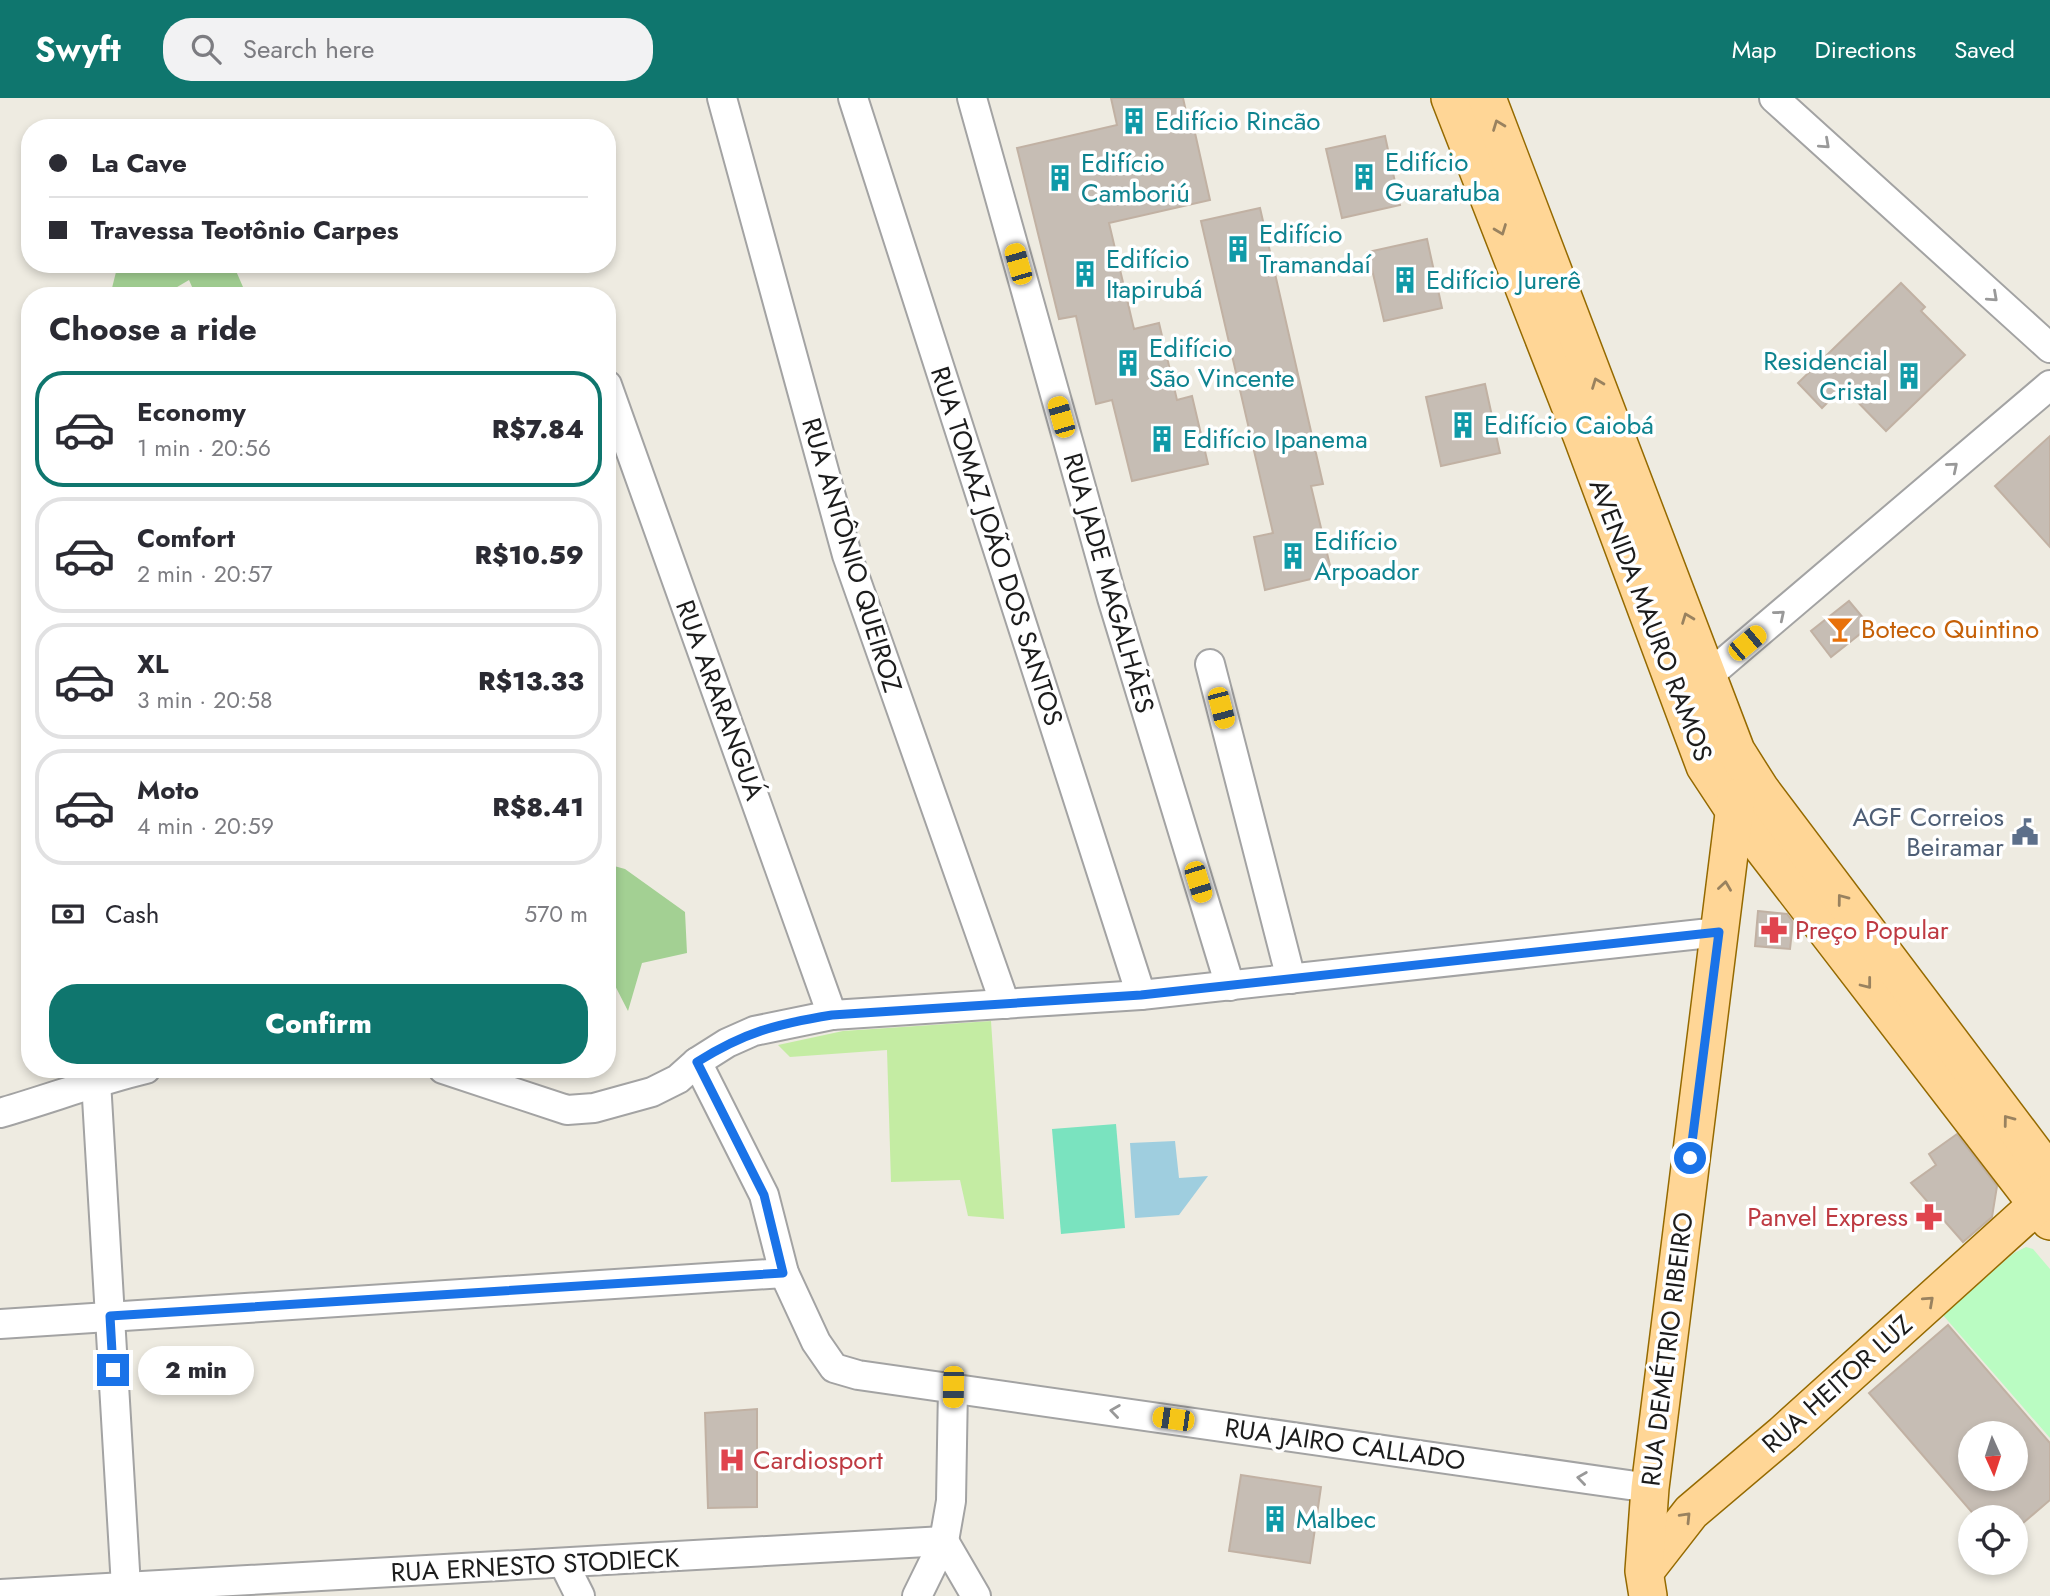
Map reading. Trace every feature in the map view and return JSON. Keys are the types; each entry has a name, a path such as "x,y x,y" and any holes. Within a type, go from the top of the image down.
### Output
{"main road":[{"name":"AVENIDA MAURO RAMOS","path":"1450,98 1582,436 1699,752 1736,813 2047,1198"},
{"name":"AVENIDA MAURO RAMOS","path":"1487,98 1736,751 2047,1198"},
{"name":"RUA DEMÉTRIO RIBEIRO","path":"1646,1583 1650,1488 1736,813 1736,751"},
{"name":"RUA HEITOR LUZ","path":"1646,1583 1690,1512 1783,1434 2047,1198"}],"street":[{"name":"RUA ANTÔNIO QUEIROZ","path":"722,98 847,555 1005,1004"},
{"name":"RUA TOMAZ JOÃO DOS SANTOS","path":"853,98 1141,995"},
{"name":"RUA JADE MAGALHÃES","path":"972,98 1112,598 1230,986"},
{"path":"1774,98 2050,348"},
{"path":"1709,675 2050,384"},
{"name":"RUA ARARANGUÁ","path":"616,411 832,1015"},
{"path":"1210,664 1291,979"},
{"path":"470,1078 567,1110 594,1108 652,1092 678,1079 697,1062 727,1043 754,1031 832,1015 1141,995 1719,932"},
{"name":"RUA JAIRO CALLADO","path":"697,1062 764,1195 783,1273 816,1342 834,1368 858,1376 953,1387 1650,1488"},
{"path":"0,1113 54,1098 108,1078"},
{"path":"96,1081 126,1587"},
{"path":"0,1324 783,1273"},
{"path":"917,1596 944,1541 953,1483 953,1387"},
{"path":"944,1541 976,1596"},
{"name":"RUA ERNESTO STODIECK","path":"0,1594 944,1541"},
{"path":"564,1564 580,1596"}],"green space":[{"path":"116,273 237,273 243,287 192,287 189,280 177,287 112,287"},
{"path":"616,866 625,869 685,912 687,953 642,963 628,1011 616,988"},
{"path":"991,1021 1004,1219 968,1216 960,1180 891,1182 887,1050 790,1057 778,1045 843,1031"},
{"path":"1116,1124 1125,1228 1061,1234 1052,1129"},
{"path":"2026,1247 2033,1249 2050,1269 2050,1438 1942,1314 2014,1253"}],"water":[{"path":"1175,1141 1179,1178 1208,1176 1179,1215 1135,1218 1130,1143"}],"building":[{"path":"1111,98 1183,98 1189,125 1193,124 1210,200 1109,223 1134,329 1159,323 1177,400 1192,396 1208,464 1132,481 1112,400 1096,404 1076,316 1059,319 1017,148 1117,125"},
{"name":"Edifício Guaratuba","path":"1385,136 1400,205 1342,218 1326,149"},
{"path":"1260,208 1323,484 1311,486 1332,574 1265,590 1254,537 1273,533 1201,221"},
{"name":"Edifício Jurerê","path":"1427,239 1442,308 1384,321 1368,252"},
{"path":"1901,283 1925,307 1921,311 1965,355 1886,431 1843,387 1822,408 1798,383"},
{"name":"Edifício Caiobá","path":"1485,384 1500,453 1441,466 1426,397"},
{"path":"2050,436 2050,547 1995,486"},
{"name":"Boteco Quintino","path":"1849,601 1870,626 1831,657 1811,631"},
{"name":"Preço Popular","path":"1758,911 1787,914 1793,922 1790,949 1755,946"},
{"path":"1957,1134 1997,1186 1992,1217 1963,1242 1911,1183 1936,1165 1929,1154"},
{"path":"1948,1325 2050,1443 2050,1500 2028,1519 2028,1505 1966,1505 1869,1393"},
{"name":"Cardiosport","path":"757,1409 757,1507 708,1508 705,1413"},
{"name":"Malbec","path":"1241,1475 1321,1487 1310,1563 1229,1551"}],"place":[{"name":"Edifício Rincão","path":"1134,121"},
{"name":"Edifício Guaratuba","path":"1364,177"},
{"name":"Edifício Camboriú","path":"1060,178"},
{"name":"Edifício Tramandaí","path":"1238,249"},
{"name":"Edifício Itapirubá","path":"1085,274"},
{"name":"Edifício Jurerê","path":"1405,280"},
{"name":"Edifício São Vincente","path":"1128,363"},
{"name":"Residencial Cristal","path":"1909,376"},
{"name":"Edifício Caiobá","path":"1463,425"},
{"name":"Edifício Ipanema","path":"1162,439"},
{"name":"Edifício Arpoador","path":"1293,556"},
{"name":"Boteco Quintino","path":"1840,629"},
{"name":"AGF Correios Beiramar","path":"2025,832"},
{"name":"Preço Popular","path":"1774,930"},
{"name":"Panvel Express","path":"1929,1217"},
{"name":"Cardiosport","path":"732,1460"},
{"name":"Malbec","path":"1275,1519"}],"route":[{"path":"113,1370 110,1316 783,1273 764,1195 697,1062 727,1043 754,1031 832,1015 1141,995 1719,932 1690,1158"}]}
